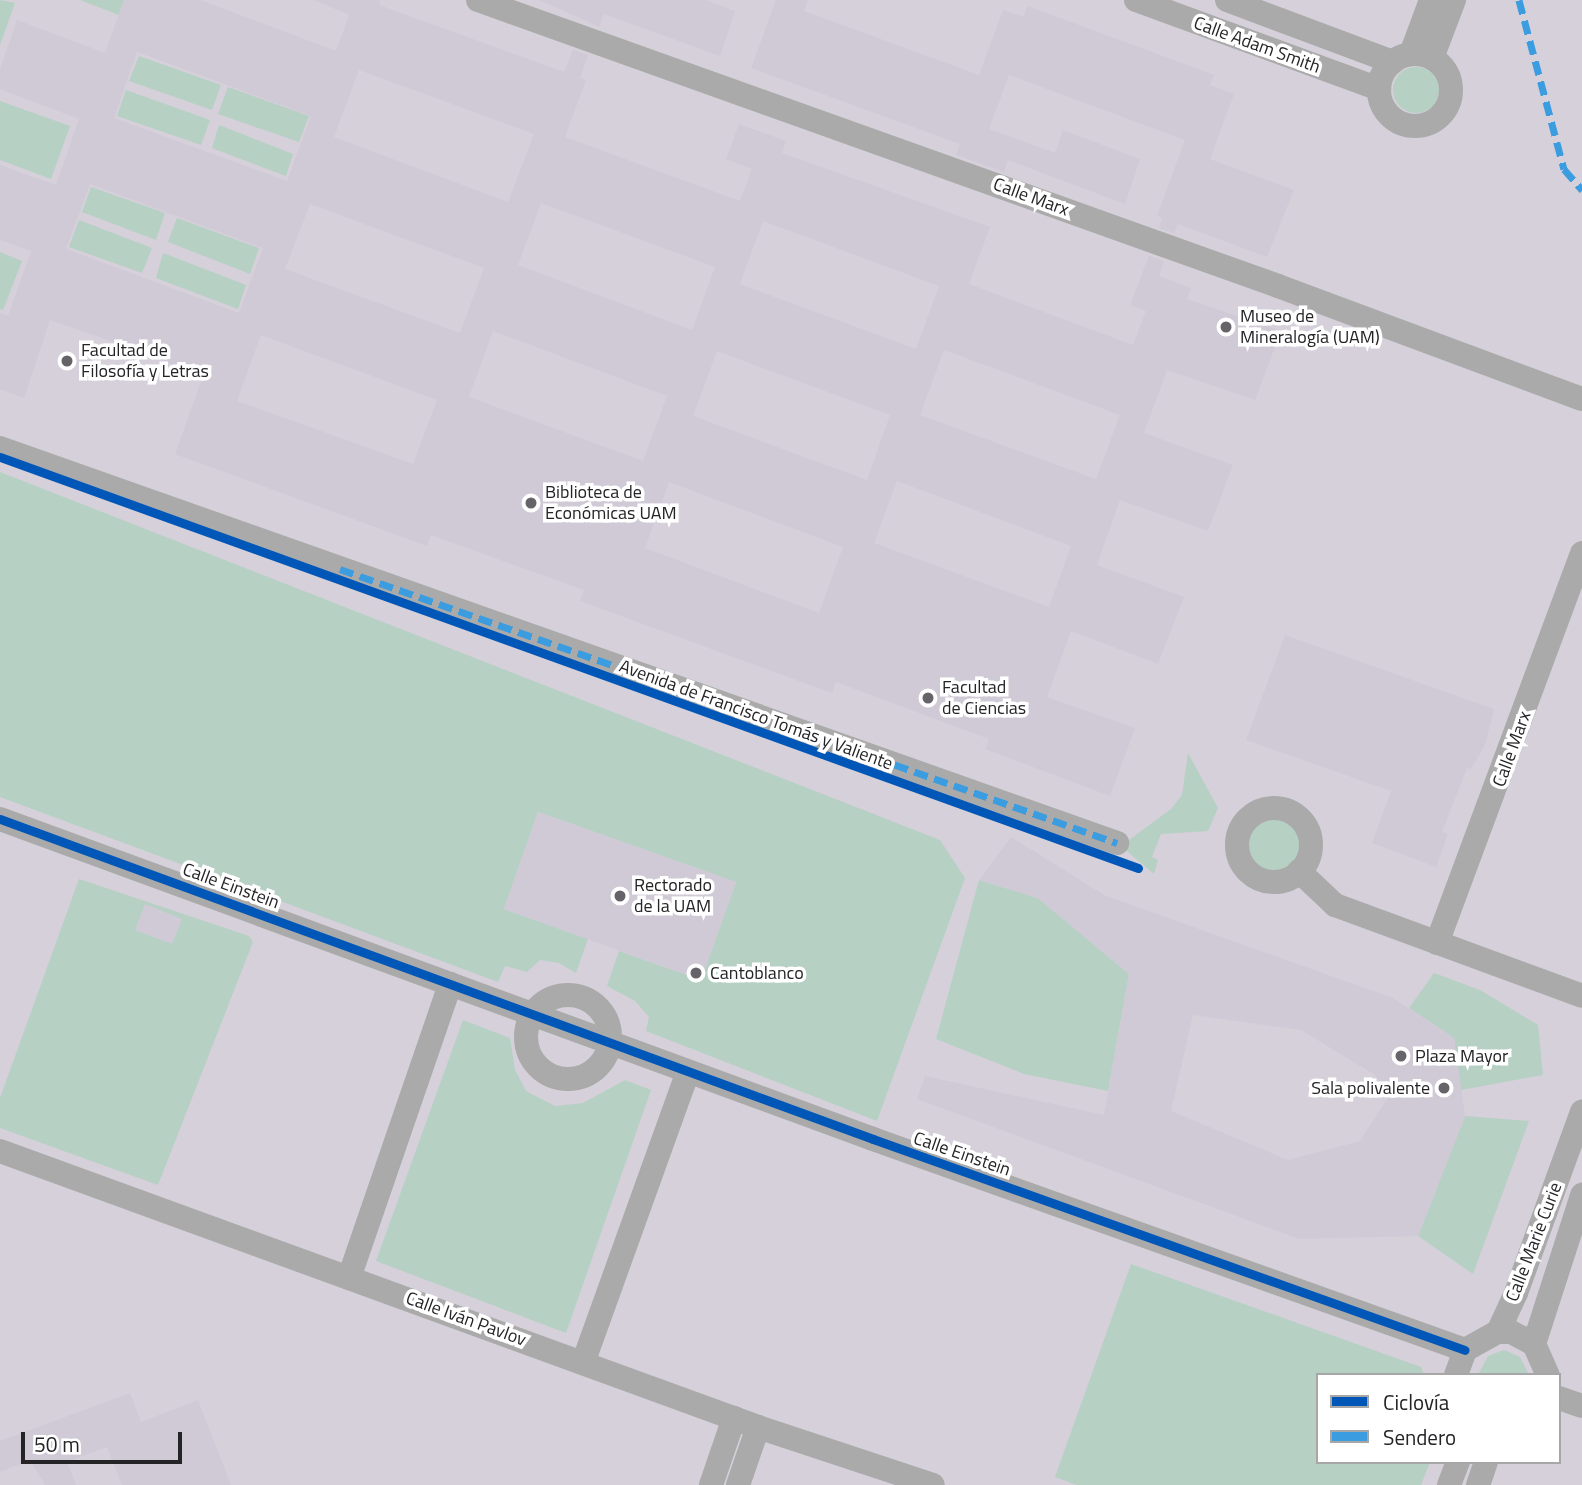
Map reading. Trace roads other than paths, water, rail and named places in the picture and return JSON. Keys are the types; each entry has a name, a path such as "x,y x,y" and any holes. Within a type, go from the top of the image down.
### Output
{"street":[{"name":"Calle Marx","path":"478,0 1303,295 1582,399"},
{"name":"Calle Adam Smith","path":"1136,0 1379,89"},
{"name":"Calle Adam Smith","path":"1227,0 1412,58"},
{"path":"1412,58 1431,0"},
{"path":"1412,58 1448,75 1451,87 1451,99 1438,119 1428,125 1404,125 1385,111 1379,89 1412,58 1454,0"},
{"name":"Avenida de Francisco Tomás y Valiente","path":"0,448 1117,843"},
{"name":"Calle Marx","path":"1437,943 1582,553"},
{"name":"Calle Einstein","path":"0,819 449,990 1460,1362"},
{"name":"Calle Einstein","path":"0,835 449,990"},
{"path":"1300,871 1335,905 1582,996"},
{"path":"349,1278 449,990"},
{"path":"578,996 599,1008 606,1018 609,1049 600,1065 579,1078 554,1077 534,1062 528,1051 530,1020 553,998 578,996"},
{"path":"583,1363 686,1078"},
{"name":"Calle Marie Curie","path":"1498,1332 1516,1293 1582,1112"},
{"name":"Calle Iván Pavlov","path":"0,1151 758,1427 933,1485"},
{"name":"Calle Marie Curie","path":"1534,1344 1582,1195"},
{"path":"1460,1362 1498,1332 1511,1332 1534,1344 1547,1373"},
{"path":"1561,1399 1582,1406"},
{"path":"711,1485 734,1418"},
{"path":"738,1485 758,1427"},
{"path":"1449,1485 1457,1464"},
{"path":"1478,1485 1485,1464"}],"place":[{"name":"Museo de Mineralogía (UAM)","path":"1226,327"},
{"name":"Facultad de Filosofía y Letras","path":"67,361"},
{"name":"Biblioteca de Económicas UAM","path":"531,503"},
{"name":"Facultad de Ciencias","path":"928,698"},
{"name":"Rectorado de la UAM","path":"620,896"},
{"name":"Cantoblanco","path":"696,973"},
{"name":"Plaza Mayor","path":"1401,1056"},
{"name":"Sala polivalente","path":"1444,1088"}]}
